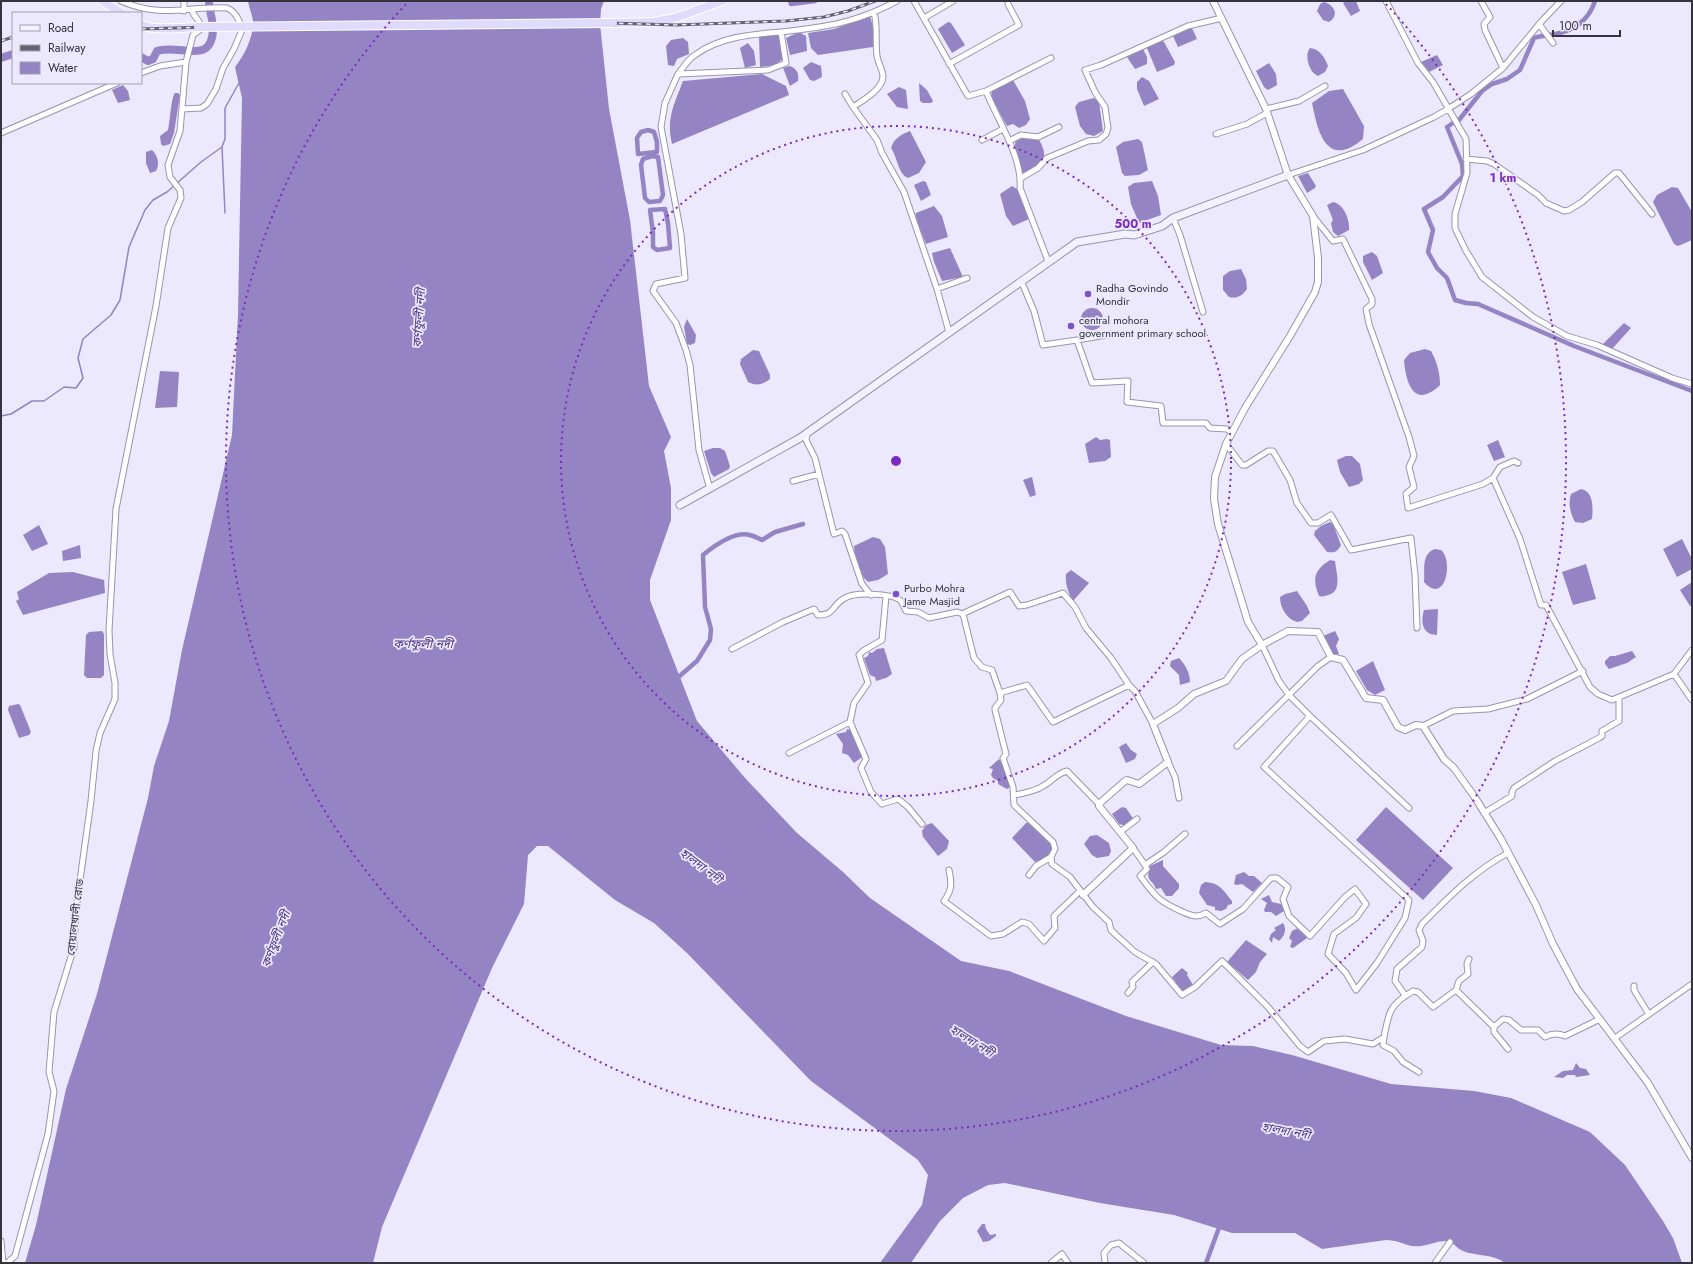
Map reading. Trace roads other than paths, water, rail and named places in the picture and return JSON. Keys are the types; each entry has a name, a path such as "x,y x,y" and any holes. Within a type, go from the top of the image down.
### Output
{"highway":[{"path":"102,1 120,12"},
{"path":"142,25 145,27 198,27 653,22 675,18 722,1"}],"main road":[{"path":"680,505 807,433 949,332 1022,283 1048,261 1077,242 1125,234 1134,235 1162,226 1173,218 1288,175"}],"street":[{"path":"121,1 156,11 192,11 216,8 227,8 233,11 242,30 234,49 225,63 214,93 207,104 201,108 182,109 187,56 193,35 200,30 201,26 200,21 192,11"},
{"path":"184,1 184,11"},
{"path":"710,488 699,450 691,388 690,366 686,350 676,323 653,291 656,284 685,278 681,234 661,127 665,103 678,74 694,55 718,42 760,34 828,27 856,20 897,1"},
{"path":"914,1 968,96 986,91 1050,58"},
{"path":"924,18 953,1"},
{"path":"1213,1 1267,111 1288,175 1312,216 1333,241 1343,239 1372,299 1372,304 1366,309 1369,324 1403,419 1414,456 1409,467 1414,487 1406,494 1408,508 1473,489 1494,478 1500,467 1514,461 1518,463"},
{"path":"1386,1 1418,63 1424,69 1466,139 1467,173 1455,214 1456,228 1465,249 1482,277 1533,317 1567,336 1597,345 1672,378 1692,384"},
{"path":"1481,1 1490,17 1484,24 1485,30 1503,68"},
{"path":"1288,175 1363,150 1448,109 1503,68 1538,24 1561,1"},
{"path":"949,64 1019,25 1008,4"},
{"path":"853,107 874,91 882,81 883,76 877,56 877,24 874,12"},
{"path":"1021,178 1038,168 1047,158 1088,141 1099,140 1106,134 1108,128 1105,107 1095,92 1085,70 1101,65 1188,26 1222,18"},
{"path":"1538,24 1552,43"},
{"path":"678,74 768,70 786,63 781,32"},
{"path":"142,73 160,66 186,62"},
{"path":"1,133 115,84"},
{"path":"1216,134 1247,124 1267,111 1299,101 1325,86"},
{"path":"986,91 1003,129 1011,140 1021,178 1020,188 1048,261"},
{"path":"845,94 878,140 882,153 904,192 937,289 949,332"},
{"name":"বোয়ালখালী রোড","path":"7,1263 15,1256 48,1134 54,1091 49,1072 52,1025 60,990 74,947 78,896 92,801 96,751 100,733 113,705 115,693 109,630 116,509 156,306 168,228 179,204 180,190 170,176 168,165 179,137 182,109"},
{"path":"1011,140 1021,135 1038,137 1059,127"},
{"path":"982,140 1003,129"},
{"path":"1466,159 1487,161 1494,164 1538,195 1546,203 1564,211 1569,210 1582,202 1615,173 1619,173 1652,214"},
{"path":"1312,216 1318,258 1318,282 1315,292 1226,444 1215,477 1214,499 1218,524 1248,622 1262,645 1279,681 1289,696 1410,808"},
{"path":"1173,218 1182,240 1203,312"},
{"path":"937,289 967,278"},
{"path":"1022,283 1034,311 1043,345 1112,334"},
{"path":"1077,340 1092,383 1128,381 1127,402 1161,406 1163,423 1206,423 1210,428 1227,429 1232,432"},
{"path":"807,433 806,440 812,451 834,534 842,531 845,534 862,584 871,595"},
{"path":"1226,444 1242,465 1246,465 1268,451 1273,451 1290,480 1297,503 1311,523 1318,523 1331,515 1352,550 1411,538 1415,576 1417,628"},
{"path":"793,481 818,474"},
{"path":"1494,478 1520,539 1542,605 1546,605 1583,671 1590,687 1598,694 1612,700 1674,674 1692,650"},
{"path":"732,649 783,622 814,609 818,615 827,615 840,601 847,597 860,594 886,596 899,599 903,603 906,611 918,612 929,618 957,612 962,614 1010,592 1019,606 1027,605 1063,592 1075,607 1086,628 1111,658 1129,685 1136,691 1153,724 1175,777 1179,798"},
{"path":"886,596 882,640 862,651 859,655 868,683 854,703 850,722 864,754 865,762 861,768 871,792 882,804 898,799 908,807 922,824"},
{"path":"962,614 974,658 982,667 992,670 1000,693 1001,700 995,710 1006,754 1003,758 1010,776 1014,795 1014,805 1053,842 1055,849 1051,857 1036,866 1029,875"},
{"path":"1153,724 1178,708 1194,694 1226,681 1242,659 1262,645 1288,631 1314,631 1321,636 1331,657"},
{"path":"1237,746 1318,666 1331,657 1343,660 1366,698 1382,700 1398,728 1405,730 1416,724 1423,726 1453,711 1488,709 1527,699 1583,671"},
{"path":"1674,674 1692,700"},
{"path":"1000,693 1027,685 1051,721 1055,722 1129,685"},
{"path":"1484,813 1512,796 1514,788 1554,761 1602,736 1602,731 1619,721 1619,698"},
{"path":"1014,795 1030,792 1036,788 1042,788 1060,774 1067,771 1099,804 1099,808 1133,848 1147,869 1140,876 1160,900 1166,905 1194,917 1206,913 1220,924 1243,909 1271,878 1277,878 1288,887 1283,899 1288,916 1310,936 1345,897 1356,889 1366,904 1356,918 1334,934 1328,954 1346,973 1356,990 1377,963 1405,918 1409,900 1264,767 1310,716"},
{"path":"788,753 850,722"},
{"path":"1423,726 1436,748 1454,768 1508,853 1536,905 1553,944 1577,989 1648,1083 1692,1158"},
{"path":"1099,804 1125,781 1128,780 1139,784 1168,762"},
{"path":"1120,832 1137,819"},
{"path":"1145,865 1164,852 1185,834"},
{"path":"949,870 952,883 944,901 988,935 1004,934 1022,922 1029,924 1044,941 1055,928 1054,916 1133,848"},
{"path":"1406,995 1395,981 1397,969 1422,947 1423,941 1419,930 1422,924 1470,878 1488,864 1508,853"},
{"path":"1051,857 1052,864 1070,877 1082,893 1109,922 1111,930 1135,952 1153,962 1166,974 1182,995 1195,986 1222,961 1268,1007 1300,1046 1308,1052 1324,1040 1345,1039 1373,1044 1384,1038"},
{"path":"1419,1072 1403,1062 1394,1051 1383,1045 1389,1010 1406,995 1413,991 1418,992 1433,1007 1456,990 1459,981 1468,974 1467,964 1469,959"},
{"path":"1128,993 1133,987 1132,982 1153,962"},
{"path":"1615,1038 1648,1013 1692,984"},
{"path":"1634,986 1634,990 1648,1013"},
{"path":"1456,990 1494,1027 1494,1032 1508,1049"},
{"path":"1494,1027 1503,1020 1509,1020 1520,1030 1538,1030 1545,1037 1551,1034 1559,1033 1565,1036 1600,1019"},
{"path":"1,1241 3,1263"},
{"path":"1435,1263 1450,1242"},
{"path":"1105,1263 1104,1253 1111,1245 1119,1243 1144,1263"},
{"path":"1051,1263 1062,1254 1068,1263"}],"water":[{"name":"কর্ণফুলী নদী","path":"248,1 604,1 601,9 600,24 609,109 630,220 649,386 671,437 664,451 671,488 671,520 650,580 650,600 697,721 745,778 797,833 843,872 870,898 961,961 1009,971 1126,1016 1221,1045 1253,1046 1292,1055 1391,1084 1474,1091 1511,1098 1590,1132 1625,1165 1673,1238 1682,1263 1505,1263 1489,1256 1466,1252 1446,1241 1412,1246 1386,1240 1322,1249 1295,1233 1232,1233 1174,1215 1100,1203 1005,1183 988,1185 963,1198 940,1221 911,1263 880,1263 922,1205 928,1175 918,1160 811,1081 687,953 654,923 615,900 548,846 537,846 528,855 524,904 492,968 382,1227 373,1263 25,1263 36,1225 66,1089 97,994 148,798 154,766 169,721 182,650 232,435 238,314 242,98 235,67 245,52 253,29 253,20"},
{"path":"1346,1 1356,1 1360,11 1351,16 1343,3"},
{"path":"1324,2 1331,5 1335,13 1329,22 1323,20 1317,11 1320,4"},
{"path":"870,16 874,30 873,47 818,55 811,48 808,33 834,29"},
{"path":"948,22 951,23 965,45 952,53 938,29"},
{"path":"1192,28 1197,39 1178,47 1172,34"},
{"path":"799,32 806,36 807,51 790,55 786,38"},
{"path":"779,34 783,59 775,65 760,67 759,37"},
{"path":"683,38 688,42 689,54 677,59 674,66 668,65 666,46 671,40"},
{"path":"1161,40 1164,42 1175,62 1174,65 1157,72 1147,48"},
{"path":"748,43 754,51 756,65 745,68 740,48"},
{"path":"1310,48 1317,50 1324,57 1328,66 1325,72 1318,76 1312,71 1308,64 1307,55"},
{"path":"1143,49 1147,57 1147,64 1135,69 1127,57"},
{"path":"1437,55 1443,65 1429,72 1421,62"},
{"path":"811,62 821,66 822,77 814,81 810,80 803,68"},
{"path":"1269,63 1276,74 1277,85 1268,90 1264,87 1256,71"},
{"path":"790,66 797,72 798,81 790,86 783,68"},
{"path":"762,74 786,86 789,95 672,144 670,135 670,119 683,81"},
{"path":"1142,77 1149,81 1159,99 1144,106 1137,89 1137,82"},
{"path":"1013,80 1025,101 1030,119 1026,125 1019,128 1013,124 1007,126 991,97 992,91"},
{"path":"919,83 927,90 933,101 931,103 923,103 920,101"},
{"path":"123,85 128,91 130,100 118,103 112,90"},
{"path":"899,87 906,90 908,109 897,107 887,94"},
{"path":"1343,89 1364,126 1363,139 1347,149 1338,150 1331,148 1321,136 1312,103 1329,91"},
{"path":"175,93 180,95 174,133 170,144 163,146 161,144 160,136 168,130 172,99"},
{"path":"1094,98 1099,102 1103,131 1094,136 1086,134 1080,126 1075,107 1079,102"},
{"path":"910,131 926,162 919,173 908,178 902,173 891,148 896,139"},
{"path":"1021,136 1038,138 1044,151 1043,160 1040,164 1024,174 1019,167 1015,153 1016,139"},
{"path":"1138,139 1142,142 1148,170 1139,175 1125,176 1122,173 1116,147 1123,142"},
{"path":"152,150 157,157 158,166 156,171 150,173 146,163 146,152"},
{"path":"1308,173 1316,186 1307,193 1298,176"},
{"path":"923,181 926,182 931,195 921,201 914,185"},
{"path":"1152,181 1158,196 1161,215 1139,223 1131,204 1128,187 1134,183"},
{"path":"1012,186 1017,189 1029,219 1013,226 1006,216 1000,194"},
{"path":"1672,187 1678,188 1692,212 1692,240 1678,246 1674,244 1653,202 1657,195"},
{"path":"1333,202 1337,203 1346,213 1349,226 1349,230 1338,236 1333,232 1331,223 1333,220 1327,205"},
{"path":"934,206 942,216 948,237 926,244 915,217 916,213"},
{"path":"950,248 963,277 942,281 932,253"},
{"path":"1372,252 1377,256 1383,273 1372,280 1363,262 1363,256"},
{"path":"1241,269 1246,279 1247,289 1239,296 1234,298 1229,297 1223,290 1223,276 1230,271"},
{"path":"1092,308 1100,311 1103,319 1100,327 1092,330 1084,327 1081,319 1084,311"},
{"path":"687,319 696,335 695,343 690,345 687,344 684,327"},
{"path":"1624,323 1631,328 1612,349 1603,344"},
{"path":"1425,349 1431,351 1435,359 1439,372 1440,385 1424,395 1413,391 1407,378 1404,360 1410,353"},
{"path":"753,350 759,351 770,375 770,379 764,383 754,384 748,382 740,364 741,359"},
{"path":"160,371 179,372 177,407 155,408"},
{"path":"1096,437 1100,440 1110,440 1111,457 1105,461 1089,463 1085,444"},
{"path":"1498,440 1505,457 1494,461 1487,445"},
{"path":"713,448 720,448 725,451 730,466 729,469 714,477 711,473 704,451"},
{"path":"1346,456 1352,456 1360,464 1363,480 1359,484 1349,487 1340,472 1337,460"},
{"path":"1032,477 1036,495 1030,497 1023,480"},
{"path":"1581,489 1588,493 1592,501 1592,519 1583,523 1575,522 1570,504 1571,494"},
{"path":"1330,522 1333,524 1341,545 1336,552 1327,552 1314,535 1315,531 1321,526"},
{"path":"39,525 48,544 32,551 23,535"},
{"path":"873,537 880,539 885,547 888,574 878,580 868,582 858,566 854,546"},
{"path":"1682,539 1692,559 1692,569 1677,577 1663,549"},
{"path":"80,545 81,558 63,561 62,551"},
{"path":"1435,549 1441,550 1447,563 1445,579 1442,585 1437,589 1431,588 1424,582 1424,567 1426,558 1431,551"},
{"path":"1330,560 1335,561 1338,581 1336,590 1325,596 1319,596 1315,580 1316,575 1321,567"},
{"path":"1586,564 1596,599 1573,605 1562,572"},
{"path":"1071,570 1089,583 1073,601 1068,591 1066,581 1066,574"},
{"path":"73,572 104,580 105,593 23,615 16,601 19,599 17,592 49,573"},
{"path":"1692,582 1692,605 1690,606 1680,590"},
{"path":"1297,591 1310,613 1302,621 1297,622 1293,621 1287,616 1281,605 1280,597"},
{"path":"1438,609 1437,635 1428,633 1425,630 1423,627 1423,619 1424,610"},
{"path":"102,631 104,634 104,675 101,678 87,678 84,675 86,635 89,632"},
{"path":"1335,631 1339,639 1336,646 1339,654 1332,655 1323,636"},
{"path":"884,648 892,674 886,678 876,681 875,677 870,675 864,658 868,656 869,652 872,653 877,649"},
{"path":"1632,651 1636,657 1627,663 1609,669 1605,664 1605,661 1610,656"},
{"path":"1179,658 1187,669 1190,682 1180,685 1179,675 1170,666 1171,661"},
{"path":"1373,661 1385,690 1375,695 1367,690 1356,671"},
{"path":"20,705 31,732 29,735 19,738 8,710 9,706"},
{"path":"847,729 850,730 862,757 854,763 848,755 842,753 843,744 836,734 846,732"},
{"path":"1126,743 1131,750 1137,754 1135,759 1126,763 1119,747"},
{"path":"999,759 1009,777 1010,787 1007,789 998,784 998,781 991,775 993,769 989,768"},
{"path":"1122,807 1126,808 1134,820 1126,826 1119,824 1112,814"},
{"path":"1386,807 1453,868 1423,900 1356,840"},
{"path":"932,823 949,841 947,849 938,856 923,837 922,831 926,825"},
{"path":"1026,823 1029,823 1052,844 1049,854 1041,860 1035,862 1012,838"},
{"path":"1097,835 1109,843 1111,851 1109,856 1097,858 1092,855 1084,844 1090,836"},
{"path":"1163,860 1163,866 1179,884 1179,888 1172,896 1166,896 1161,888 1156,889 1148,875 1150,866"},
{"path":"1244,872 1249,876 1254,876 1262,883 1253,892 1242,884 1234,884 1236,875"},
{"path":"1205,882 1214,884 1221,888 1232,901 1232,904 1228,905 1226,909 1221,911 1215,910 1215,907 1207,905 1199,893 1201,885"},
{"path":"1269,895 1272,902 1281,904 1284,911 1276,916 1271,912 1265,912 1264,910 1267,903 1261,899"},
{"path":"1283,923 1285,928 1284,935 1279,941 1273,937 1272,943 1269,939 1271,934 1276,930 1274,928"},
{"path":"1298,928 1306,935 1307,938 1293,948 1290,947 1292,941 1289,938 1292,931"},
{"path":"1246,940 1267,954 1260,962 1256,972 1248,980 1227,962"},
{"path":"1182,968 1188,973 1187,975 1193,985 1183,992 1172,977"},
{"path":"1576,1063 1580,1068 1586,1069 1590,1075 1576,1077 1575,1075 1567,1075 1563,1078 1554,1077 1563,1071 1573,1070"},
{"path":"982,1224 985,1224 990,1235 996,1234 996,1236 989,1241 983,1242 977,1231"}],"waterway":[{"path":"142,58 148,61 153,59 157,51 166,49 201,51 207,47 211,41 213,29 209,1"},
{"path":"790,1 791,4 815,1"},
{"path":"1459,120 1482,91 1492,84 1507,79 1520,70 1534,38 1558,34 1572,29 1583,21 1588,15 1595,1"},
{"path":"1,58 12,54"},
{"path":"1,416 11,414 32,401 44,401 64,387 76,388 83,378 78,358 83,339 111,315 120,300 129,247 145,210 153,200 167,192 201,162 222,147 225,139 225,108 239,83"},
{"path":"1453,123 1447,127 1462,164 1463,176 1443,197 1424,209 1433,230 1428,252 1437,268 1447,278 1455,300 1478,304 1574,346 1692,391"},
{"path":"648,130 654,132 657,142 657,152 638,154 637,138 641,132 648,130"},
{"path":"222,147 225,213"},
{"path":"652,156 658,157 663,195 660,201 649,202 645,198 641,165 643,159 652,156"},
{"path":"665,209 670,248 657,250 653,247 650,210 665,209"},
{"path":"675,680 697,661 710,640 711,629 705,607 703,555 731,537 744,534 754,536 762,540 775,532 803,524"},
{"path":"1206,1263 1220,1225"}],"railway":[{"path":"610,23 676,25 786,21 824,17 848,11 875,1"},
{"path":"615,22 615,25 202,29 203,26 615,22"},
{"path":"142,29 208,27"},
{"path":"1,41 12,37"}],"place":[{"name":"Radha Govindo Mondir","path":"1088,294"},
{"name":"central mohora government primary school","path":"1071,326"},
{"name":"Purbo Mohra Jame Masjid","path":"896,594"}],"water label":[{"name":"হালদা নদী","path":"701,866"},
{"name":"হালদা নদী","path":"972,1041"},
{"name":"হালদা নদী","path":"1286,1131"}]}
